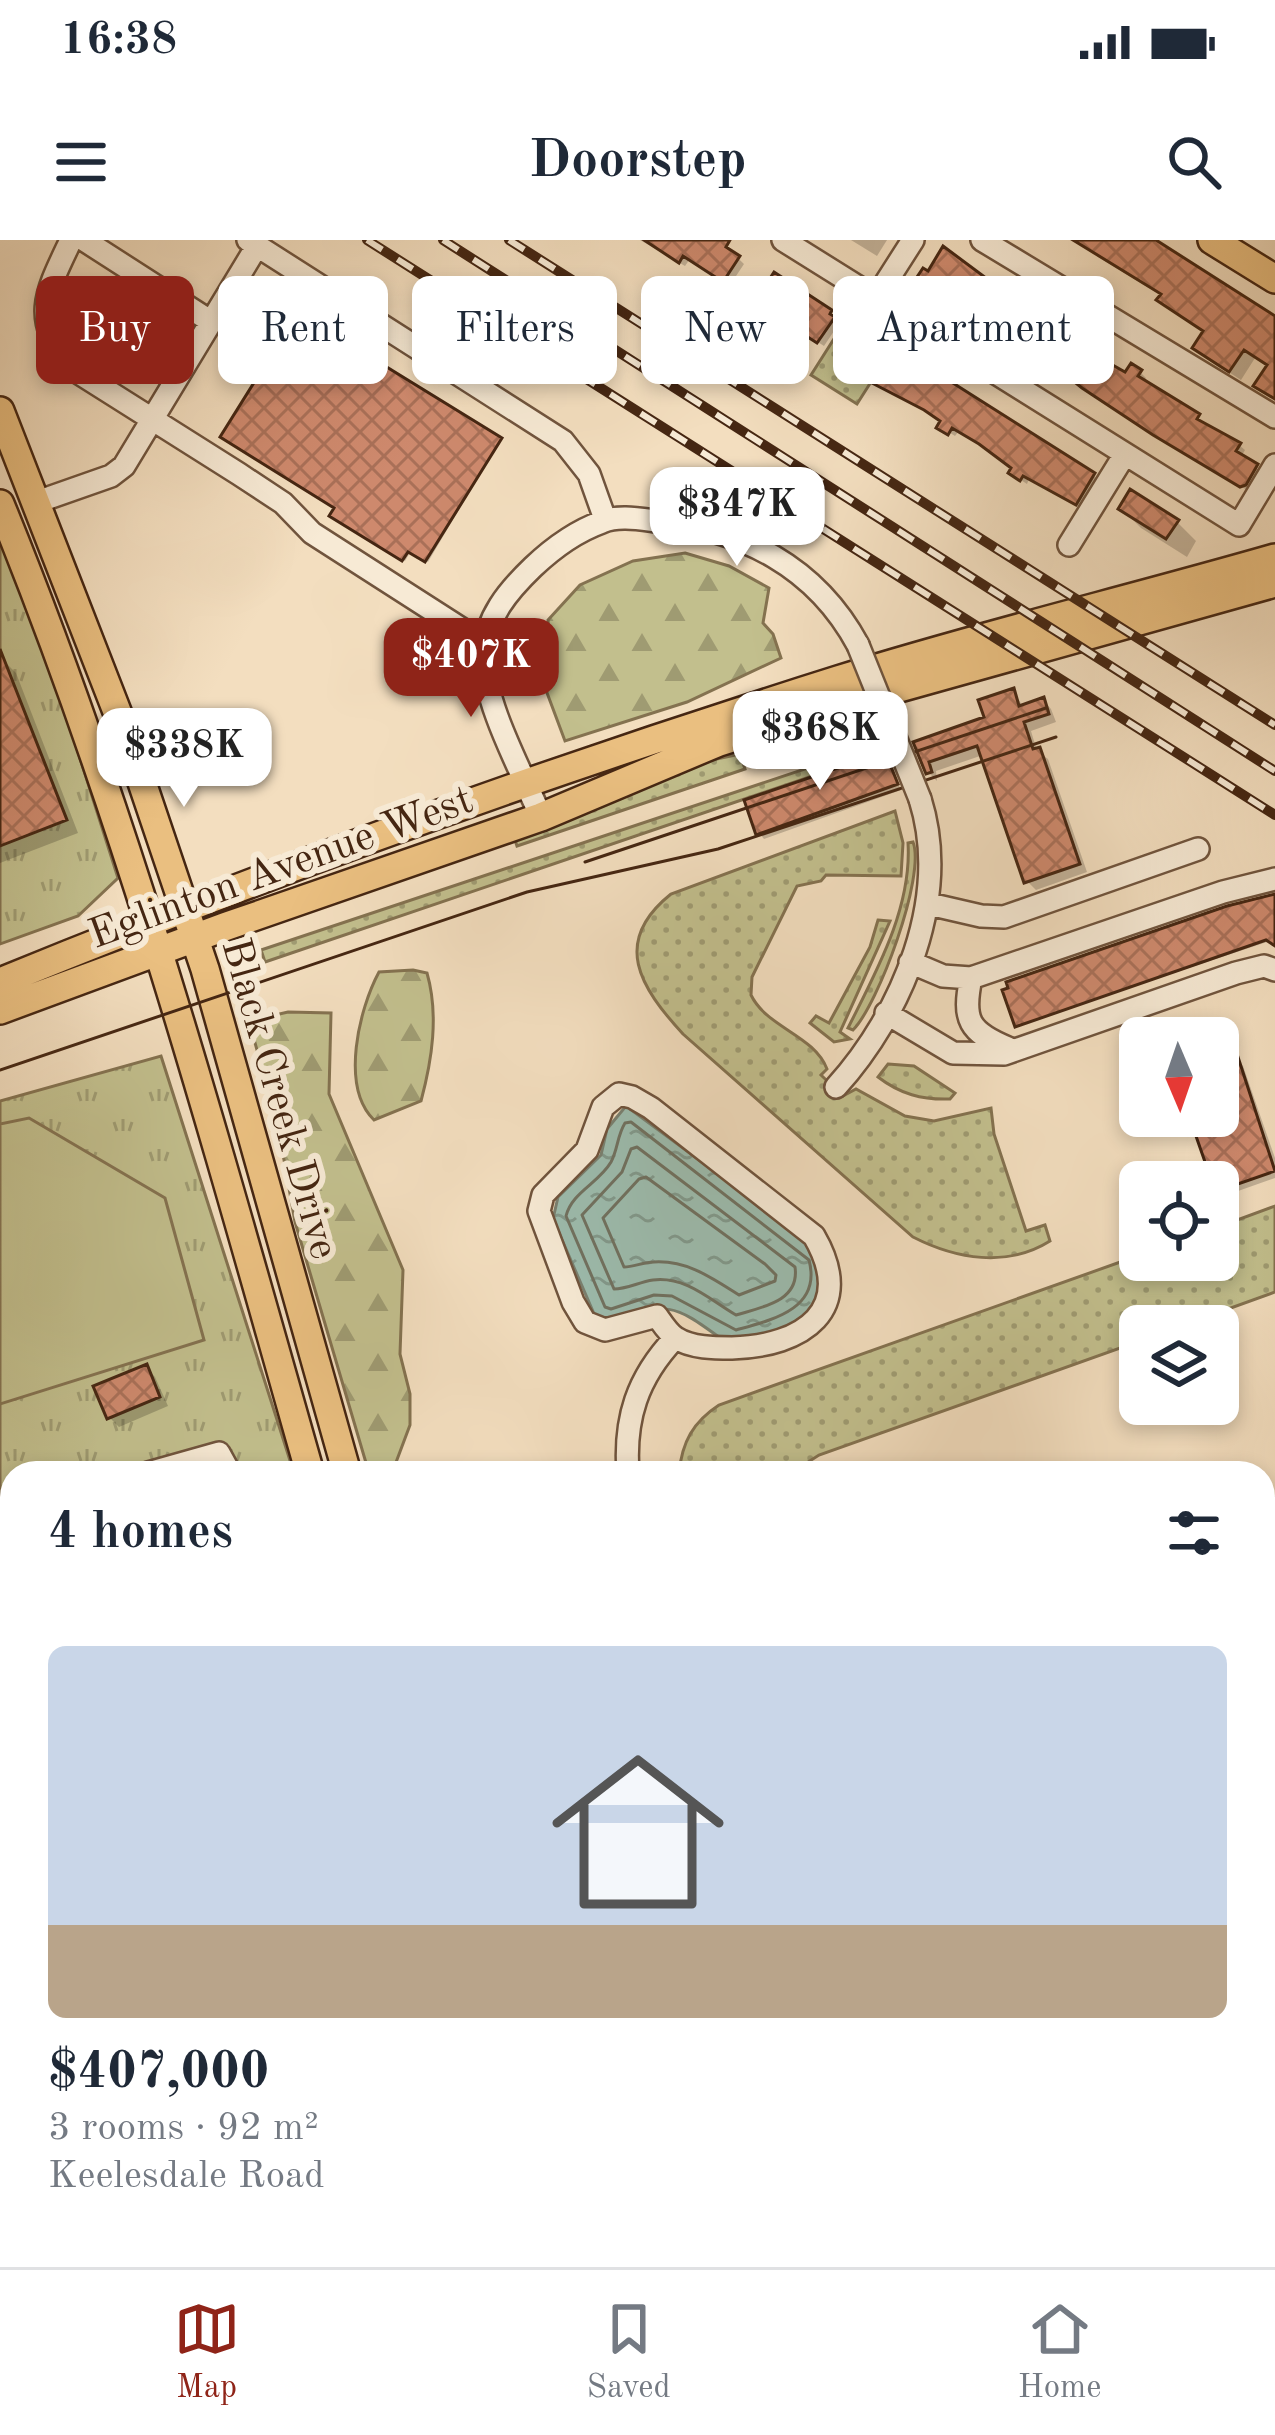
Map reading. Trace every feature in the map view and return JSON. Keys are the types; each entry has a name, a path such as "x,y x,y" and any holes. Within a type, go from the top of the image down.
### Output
{"main road":[{"path":"1212,240 1275,279"},
{"name":"Black Creek Drive","path":"0,412 125,731 194,938 344,1461"},
{"name":"Black Creek Drive","path":"0,504 76,700 152,921 307,1461"},
{"name":"Eglinton Avenue West","path":"0,982 183,908 838,680 1275,558"},
{"name":"Eglinton Avenue West","path":"0,1010 541,817 675,759 803,715 1275,583"}],"street":[{"path":"71,240 45,294 52,345 68,366 279,500 312,533 485,644"},
{"path":"84,240 210,321"},
{"path":"783,240 841,276"},
{"path":"890,276 913,240"},
{"path":"982,240 1275,417"},
{"path":"38,502 118,472 154,419 253,243 563,441 589,474 605,519"},
{"path":"1013,384 1239,525 1275,465"},
{"path":"1069,545 1125,454"},
{"path":"541,817 488,686 485,644 494,614 512,588 550,551 605,519 692,525 787,562 829,600 858,645 931,838 928,904 910,962 886,1013 852,1070 836,1087"},
{"path":"928,904 1004,917 1198,849"},
{"path":"910,962 943,976 971,978 1222,892 1275,879"},
{"path":"886,1013 953,1053 1004,1054 1236,974 1264,966 1275,970"},
{"path":"971,978 970,1024 980,1037 1014,1051"},
{"path":"620,1094 651,1108 814,1236 829,1262 831,1288 818,1316 794,1336 757,1347 710,1348 675,1338 657,1316 605,1330 585,1322 539,1211 543,1195 587,1150 603,1107 620,1094"},
{"path":"628,1461 627,1421 641,1380 675,1338"},
{"path":"191,1461 219,1453 223,1461"}],"green space":[{"path":"833,340 833,384 870,384 857,404 811,375"},
{"path":"0,536 52,670 118,878 78,916 0,944"},
{"path":"685,553 729,566 769,588 763,623 773,634 781,658 687,702 565,741 540,674 550,656 548,620 580,585 633,561"},
{"path":"874,746 877,754 265,962 261,950"},
{"path":"740,754 745,769 517,846 514,837 684,766"},
{"path":"895,811 903,843 901,876 826,875 821,881 797,886 752,977 751,995 768,1016 821,1057 827,1069 821,1075 843,1096 856,1089 905,1116 934,1121 991,1108 994,1134 1026,1231 1045,1225 1050,1241 1016,1255 964,1255 913,1237 683,1034 644,982 638,964 642,930 671,894"},
{"path":"913,842 913,882 897,939 875,995 853,1030 848,1028 898,915 908,843"},
{"path":"878,920 890,921 840,1032 850,1039 834,1042 810,1023 816,1016 829,1023 870,947"},
{"path":"379,972 427,973 433,1005 431,1054 421,1101 374,1120 364,1106 355,1068 365,1006"},
{"path":"288,1012 331,1013 329,1094 403,1270 400,1354 410,1394 410,1425 396,1461 365,1461 295,1222 278,1126 249,1021"},
{"path":"161,1056 290,1461 0,1461 0,1101"},
{"path":"888,1064 914,1066 955,1093 950,1099 940,1099 903,1092 878,1077"},
{"path":"29,1118 165,1198 204,1340 0,1404 0,1124"},
{"path":"1275,1206 1275,1292 1239,1305 1119,1305 1119,1348 810,1461 681,1461 690,1434 719,1405 1119,1262 1119,1281 1239,1281 1239,1219"}],"water":[{"path":"626,1106 822,1255 816,1299 797,1322 723,1340 692,1318 669,1309 644,1311 608,1323 595,1316 553,1219 558,1197 601,1155 607,1129"}],"building":[{"path":"644,240 730,240 726,247 740,256 727,276 714,276 683,256 679,263"},
{"path":"1073,240 1156,240 1275,316 1275,399 1253,386 1267,365 1244,350 1229,372 1192,348 1203,331 1156,300 1161,294"},
{"path":"943,246 983,276 918,276 923,268 928,271"},
{"path":"809,295 832,310 833,316 817,343 809,338"},
{"path":"1131,363 1142,370 1138,376 1200,414 1197,419 1241,443 1236,451 1258,464 1240,487 1077,384 1114,384 1114,366 1125,372"},
{"path":"388,368 502,438 425,562 408,552 402,561 329,516 334,508 220,437 253,384 388,384"},
{"path":"874,384 955,384 1095,473 1076,505 1023,476 1020,481 1008,473 1011,468 979,444 952,428 948,435 936,428 940,421"},
{"path":"1130,489 1179,520 1166,539 1118,509"},
{"path":"0,649 67,820 0,846"},
{"path":"1014,688 1019,706 1044,697 1049,714 1024,722 1033,749 1040,747 1080,864 1024,883 977,746 929,762 932,772 926,774 913,742 984,717 978,700"},
{"path":"885,752 898,784 756,835 744,800"},
{"path":"1275,894 1275,946 1266,940 1015,1027 1002,990 1008,988 1006,982"},
{"path":"1239,1060 1275,1171 1239,1184 1239,1161 1205,1161 1196,1137 1239,1137"},
{"path":"147,1364 160,1397 107,1419 93,1386"}],"tram line":[{"path":"585,862 1046,708"},
{"path":"0,1070 527,892 718,849 1056,737"}],"railway":[{"path":"367,240 1275,815"},
{"path":"443,240 1275,771"},
{"path":"509,240 1275,725"}]}
